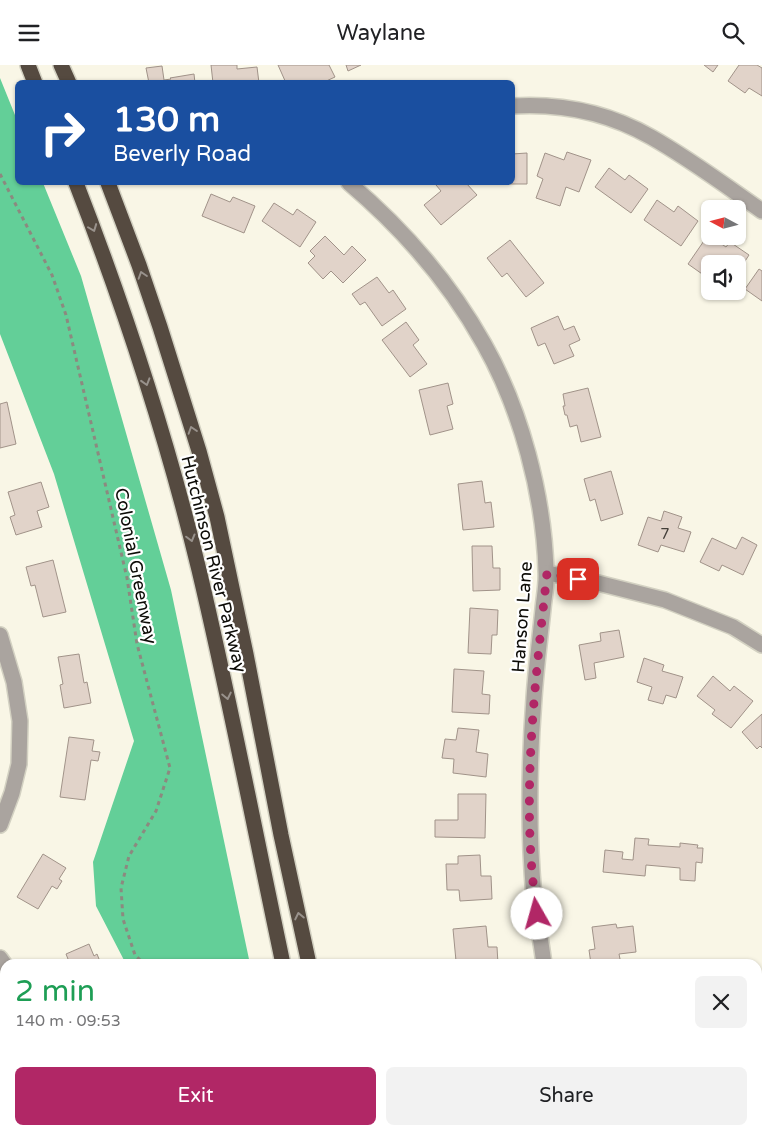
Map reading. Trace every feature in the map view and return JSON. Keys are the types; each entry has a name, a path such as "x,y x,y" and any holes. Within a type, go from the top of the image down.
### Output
{"highway":[{"path":"28,65 34,80"},
{"path":"61,65 68,80"},
{"name":"Hutchinson River Parkway","path":"77,185 146,380 196,559 282,959"},
{"name":"Hutchinson River Parkway","path":"109,185 160,327 199,451 217,517 308,959"}],"street":[{"path":"515,106 549,105 571,108 624,124 651,137 675,152 762,211"},
{"name":"Hanson Lane","path":"351,185 378,209 428,262 469,319 495,365 517,419 532,468 544,539 547,573 530,753 530,810 534,897 543,959"},
{"path":"547,573 594,582 665,600 733,627 762,645"},
{"path":"0,635 14,682 20,721 19,764 12,793 0,825"}],"path":[{"name":"Colonial Greenway","path":"0,174 52,275 66,315 127,578 137,644 170,768 156,811 129,856 121,887 123,919 135,955 139,959"}],"green space":[{"path":"0,78 15,115 15,185 44,185 81,276 171,590 249,959 123,959 96,906 93,862 134,741 54,474 0,334"}],"building":[{"path":"211,65 237,65 237,69 257,67 259,80 213,80"},
{"path":"278,65 329,65 335,77 328,80 285,80"},
{"path":"346,65 361,65 348,71"},
{"path":"704,65 718,65 713,72"},
{"path":"739,65 757,65 762,68 762,96 749,88 745,93 728,81"},
{"path":"162,66 164,80 148,80 146,68"},
{"path":"194,74 195,80 164,80 170,78"},
{"path":"567,152 591,160 579,192 566,187 560,206 536,198 543,179 537,176 545,153 564,160"},
{"path":"527,153 527,184 515,184 515,154"},
{"path":"609,168 625,180 629,175 648,189 631,213 595,187"},
{"path":"436,185 468,185 477,195 441,225 424,205 441,191"},
{"path":"211,194 230,202 233,197 255,206 244,233 202,216"},
{"path":"657,200 674,212 678,206 698,221 681,246 644,220"},
{"path":"274,203 293,215 297,209 316,222 300,247 262,221"},
{"path":"325,236 344,255 352,246 366,260 343,283 331,271 323,279 308,263 315,256 310,251"},
{"path":"510,240 544,283 526,297 507,273 502,277 487,258"},
{"path":"701,245 723,245 726,247 728,245 734,245 749,255 746,260 746,255 701,255 701,273 688,264"},
{"path":"759,269 762,271 762,301 746,290"},
{"path":"377,277 389,293 393,290 406,309 382,326 365,302 360,305 352,294"},
{"path":"558,316 564,330 574,326 580,340 569,345 574,356 554,364 545,343 538,346 531,328"},
{"path":"406,322 419,340 413,345 427,364 410,377 382,340"},
{"path":"448,383 453,404 447,406 453,429 430,435 419,390"},
{"path":"588,388 601,437 581,442 577,425 570,427 567,415 565,415 563,394"},
{"path":"7,402 16,444 0,448 0,404"},
{"path":"611,471 623,514 601,521 595,499 590,501 584,479"},
{"path":"482,481 485,503 491,502 494,527 463,530 458,484"},
{"path":"41,482 49,507 37,511 42,527 16,535 10,517 15,515 8,492"},
{"path":"664,511 682,517 678,528 691,532 684,552 661,545 658,552 638,545 648,517 661,521"},
{"path":"742,537 757,545 743,575 722,565 719,571 700,562 712,538 736,549"},
{"path":"472,546 492,546 493,568 500,568 500,590 473,591"},
{"path":"53,560 66,612 43,617 35,585 31,586 26,567"},
{"path":"470,608 498,610 497,635 492,635 491,654 468,653"},
{"path":"619,630 624,657 594,663 596,678 585,680 579,645 601,641 600,633"},
{"path":"79,654 84,683 87,682 91,703 64,708 60,685 63,684 58,657"},
{"path":"644,658 664,665 662,671 683,677 676,698 666,695 663,704 648,700 652,687 637,682"},
{"path":"454,669 484,671 482,694 490,695 489,714 452,712"},
{"path":"713,676 730,691 734,686 753,701 731,728 712,714 715,710 697,696"},
{"path":"762,714 762,748 760,746 757,749 742,732"},
{"path":"458,728 479,730 476,752 488,754 486,777 453,773 454,759 442,758 445,739 456,740"},
{"path":"69,737 94,740 92,751 100,752 98,761 91,760 85,800 60,797"},
{"path":"458,794 486,794 485,838 435,837 435,820 458,820"},
{"path":"635,838 649,839 648,845 680,847 680,843 698,845 697,848 703,848 702,863 696,862 695,881 680,880 680,868 646,865 645,876 603,872 605,850 623,852 622,859 633,860"},
{"path":"43,854 66,868 59,879 62,881 57,889 52,886 38,909 17,897"},
{"path":"480,855 481,876 491,876 492,899 460,901 459,890 447,890 446,864 458,864 458,856"},
{"path":"616,924 617,928 633,926 636,952 619,954 620,959 590,959 589,950 595,949 592,927"},
{"path":"486,926 488,947 497,947 498,959 456,959 453,929"},
{"path":"89,944 94,956 97,954 99,959 68,959 66,954"}],"route":[{"path":"537,914 531,854 530,753 547,573 578,579"}]}
